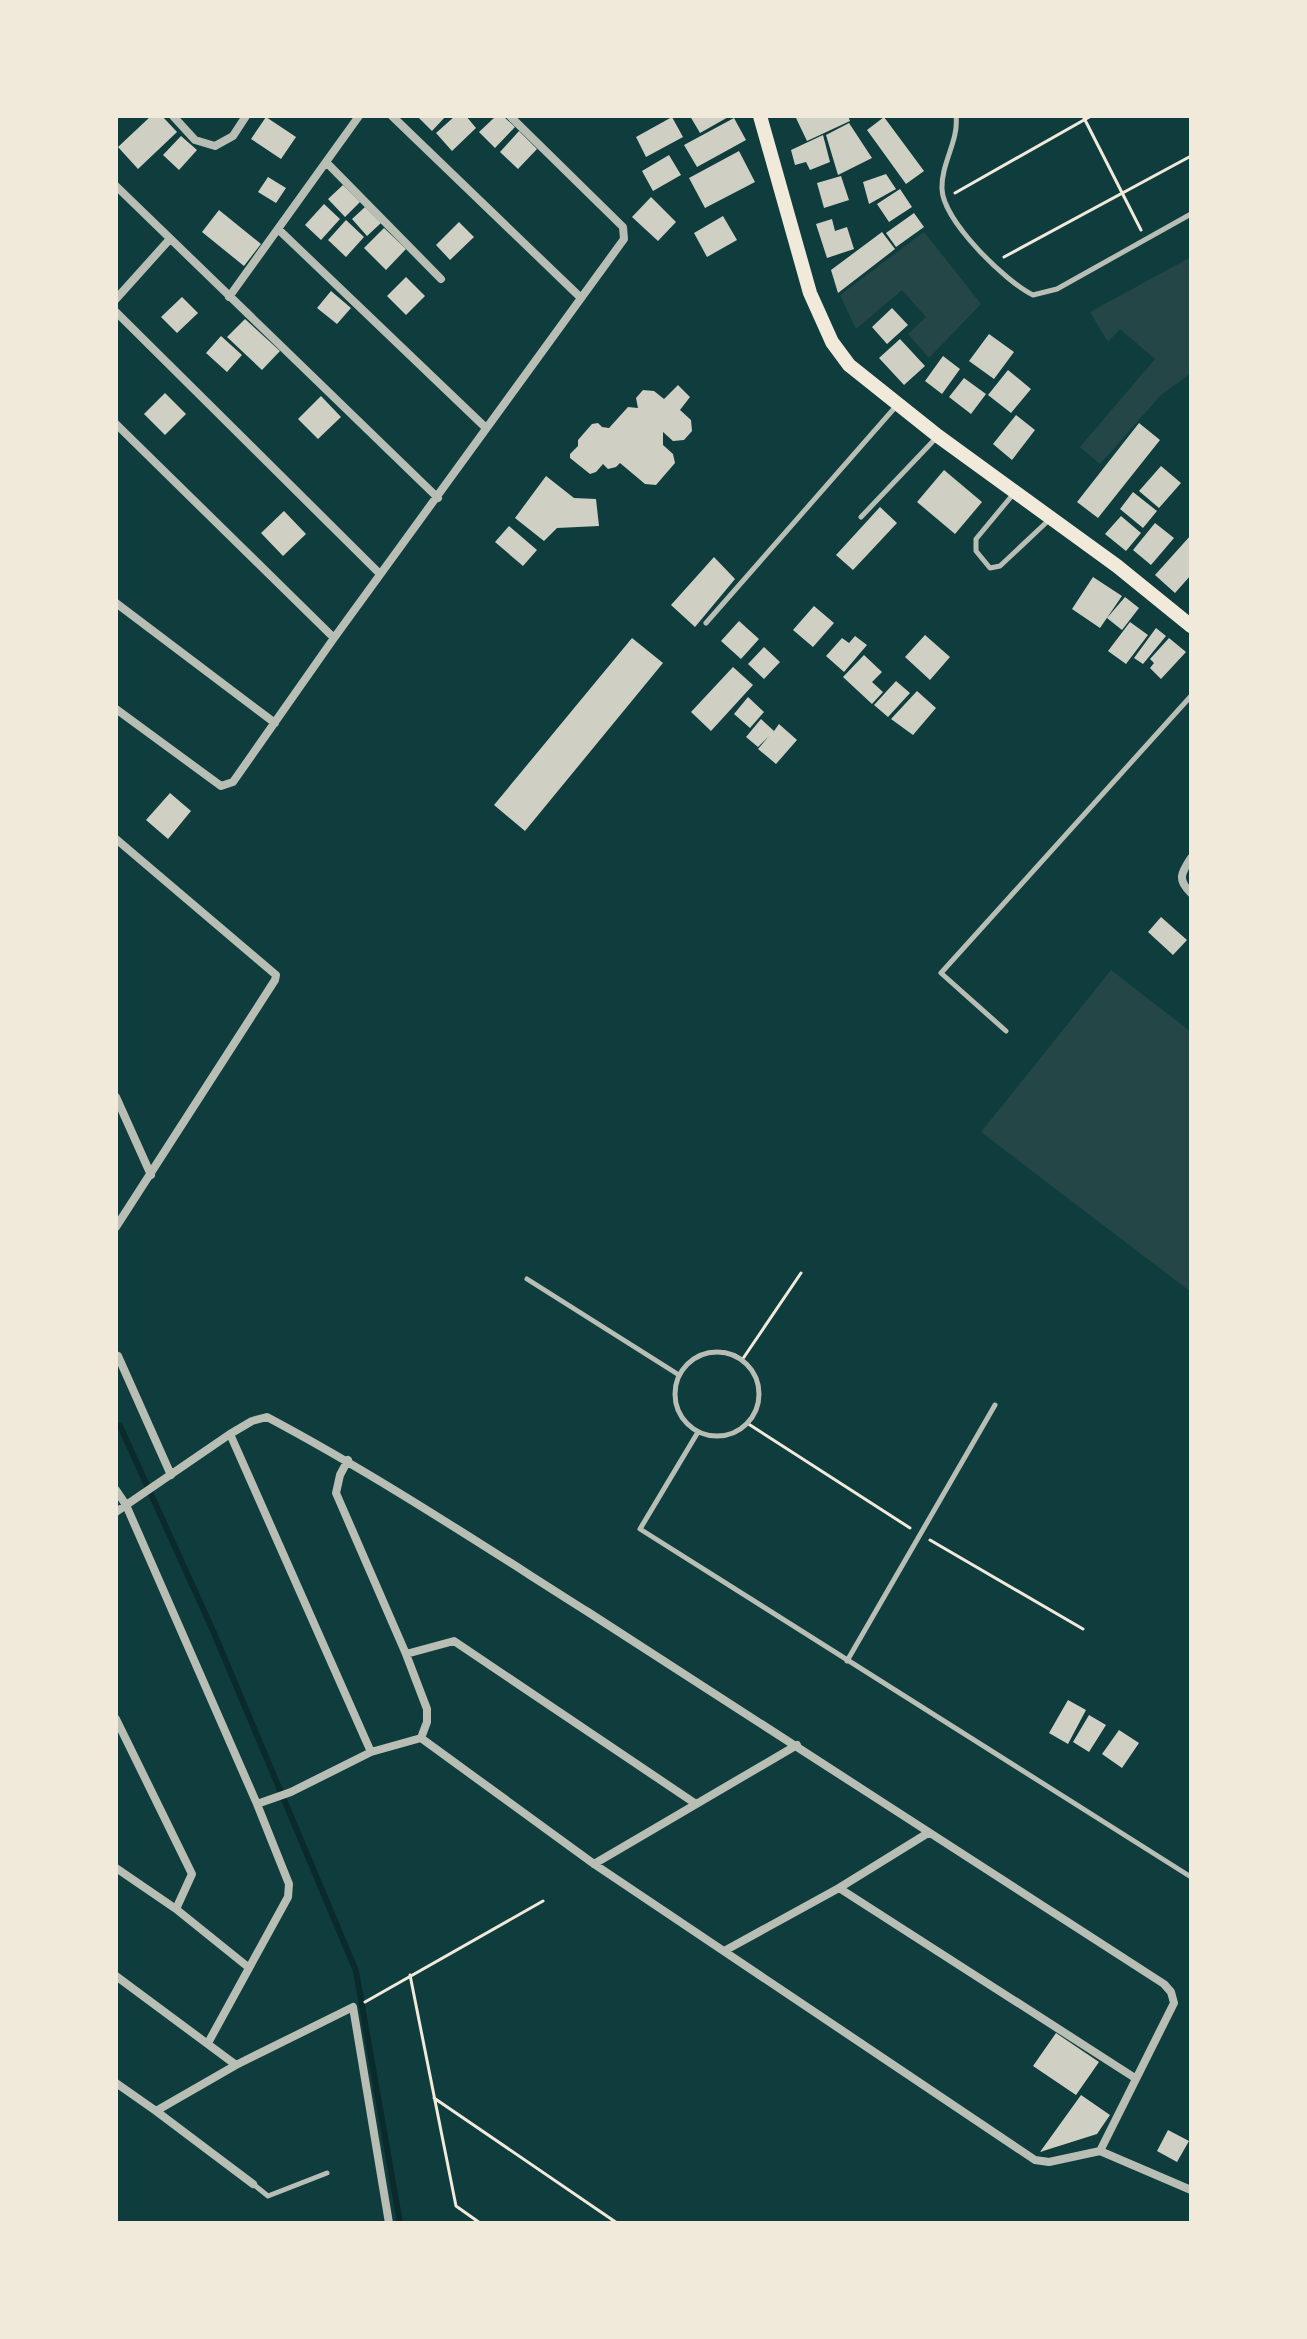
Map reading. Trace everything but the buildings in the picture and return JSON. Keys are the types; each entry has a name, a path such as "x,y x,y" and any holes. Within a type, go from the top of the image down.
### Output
{"main road":[{"path":"760,116 810,293 832,342 849,365 938,436 1186,621 1191,604"}],"street":[{"path":"173,116 195,140 215,146 233,136 246,116"},
{"path":"229,297 359,116"},
{"path":"392,116 580,297"},
{"path":"116,709 221,786 233,782 624,239 623,227 510,116"},
{"path":"326,162 441,279"},
{"path":"116,186 438,498"},
{"path":"278,229 486,428"},
{"path":"116,299 169,240"},
{"path":"116,312 380,574"},
{"path":"116,424 334,638"},
{"path":"116,603 275,723"},
{"path":"116,839 276,975 116,1227"},
{"path":"1191,858 1181,873 1181,880 1191,893"},
{"path":"116,1097 151,1175"},
{"path":"117,1355 171,1475"},
{"path":"116,1512 230,1434 252,1421 267,1417 348,1460 797,1745 1164,1984 1171,1992 1174,2003 1100,2151"},
{"path":"230,1434 371,1752"},
{"path":"348,1460 336,1493 427,1709 427,1722 421,1738"},
{"path":"116,1490 126,1505 289,1884 288,1897 208,2043"},
{"path":"406,1654 454,1641 696,1804"},
{"path":"117,1722 192,1874 176,1909"},
{"path":"257,1804 274,1800 371,1752 421,1738"},
{"path":"421,1738 594,1864 1035,2160 1049,2162 1100,2151 1191,2190"},
{"path":"594,1864 797,1745"},
{"path":"726,1950 839,1888 928,1833"},
{"path":"116,1868 176,1909 248,1967"},
{"path":"839,1888 1135,2078"},
{"path":"116,1976 236,2065"},
{"path":"156,2111 236,2065 353,2007 389,2223"},
{"path":"116,2083 253,2184"}],"lane":[{"path":"956,116 957,128 945,163 942,191 948,212 991,264 1018,288 1033,295 1057,289 1191,214"},
{"path":"706,623 898,404"},
{"path":"861,517 938,436"},
{"path":"1015,492 976,539 976,551 990,568 1000,566 1051,518"},
{"path":"1006,1031 941,973 1191,696"},
{"path":"527,1279 679,1375"},
{"path":"710,1352 723,1352 742,1360 759,1386 755,1412 737,1431 724,1435 698,1432 688,1424 676,1401 675,1388 679,1375 687,1364 710,1352"},
{"path":"847,1661 995,1405"},
{"path":"698,1432 640,1529 1191,1877"},
{"path":"253,2184 268,2196 327,2173"}],"path":[{"path":"944,200 1091,116"},
{"path":"1084,118 1145,238"},
{"path":"991,264 1191,156"},
{"path":"742,1360 801,1273"},
{"path":"370,2000 543,1901"},
{"path":"410,1975 456,2206 480,2223"},
{"path":"434,2098 617,2223"}],"shaded area":[{"path":"924,232 981,304 929,358 908,334 926,317 902,290 856,329 840,295"},
{"path":"1191,257 1191,373 1161,395 1100,464 1080,447 1155,359 1120,329 1108,342 1090,312"},
{"path":"1111,970 1191,1032 1191,1292 981,1132"}],"waterway":[{"path":"120,1426 214,1633 356,1971 400,2223"}]}
